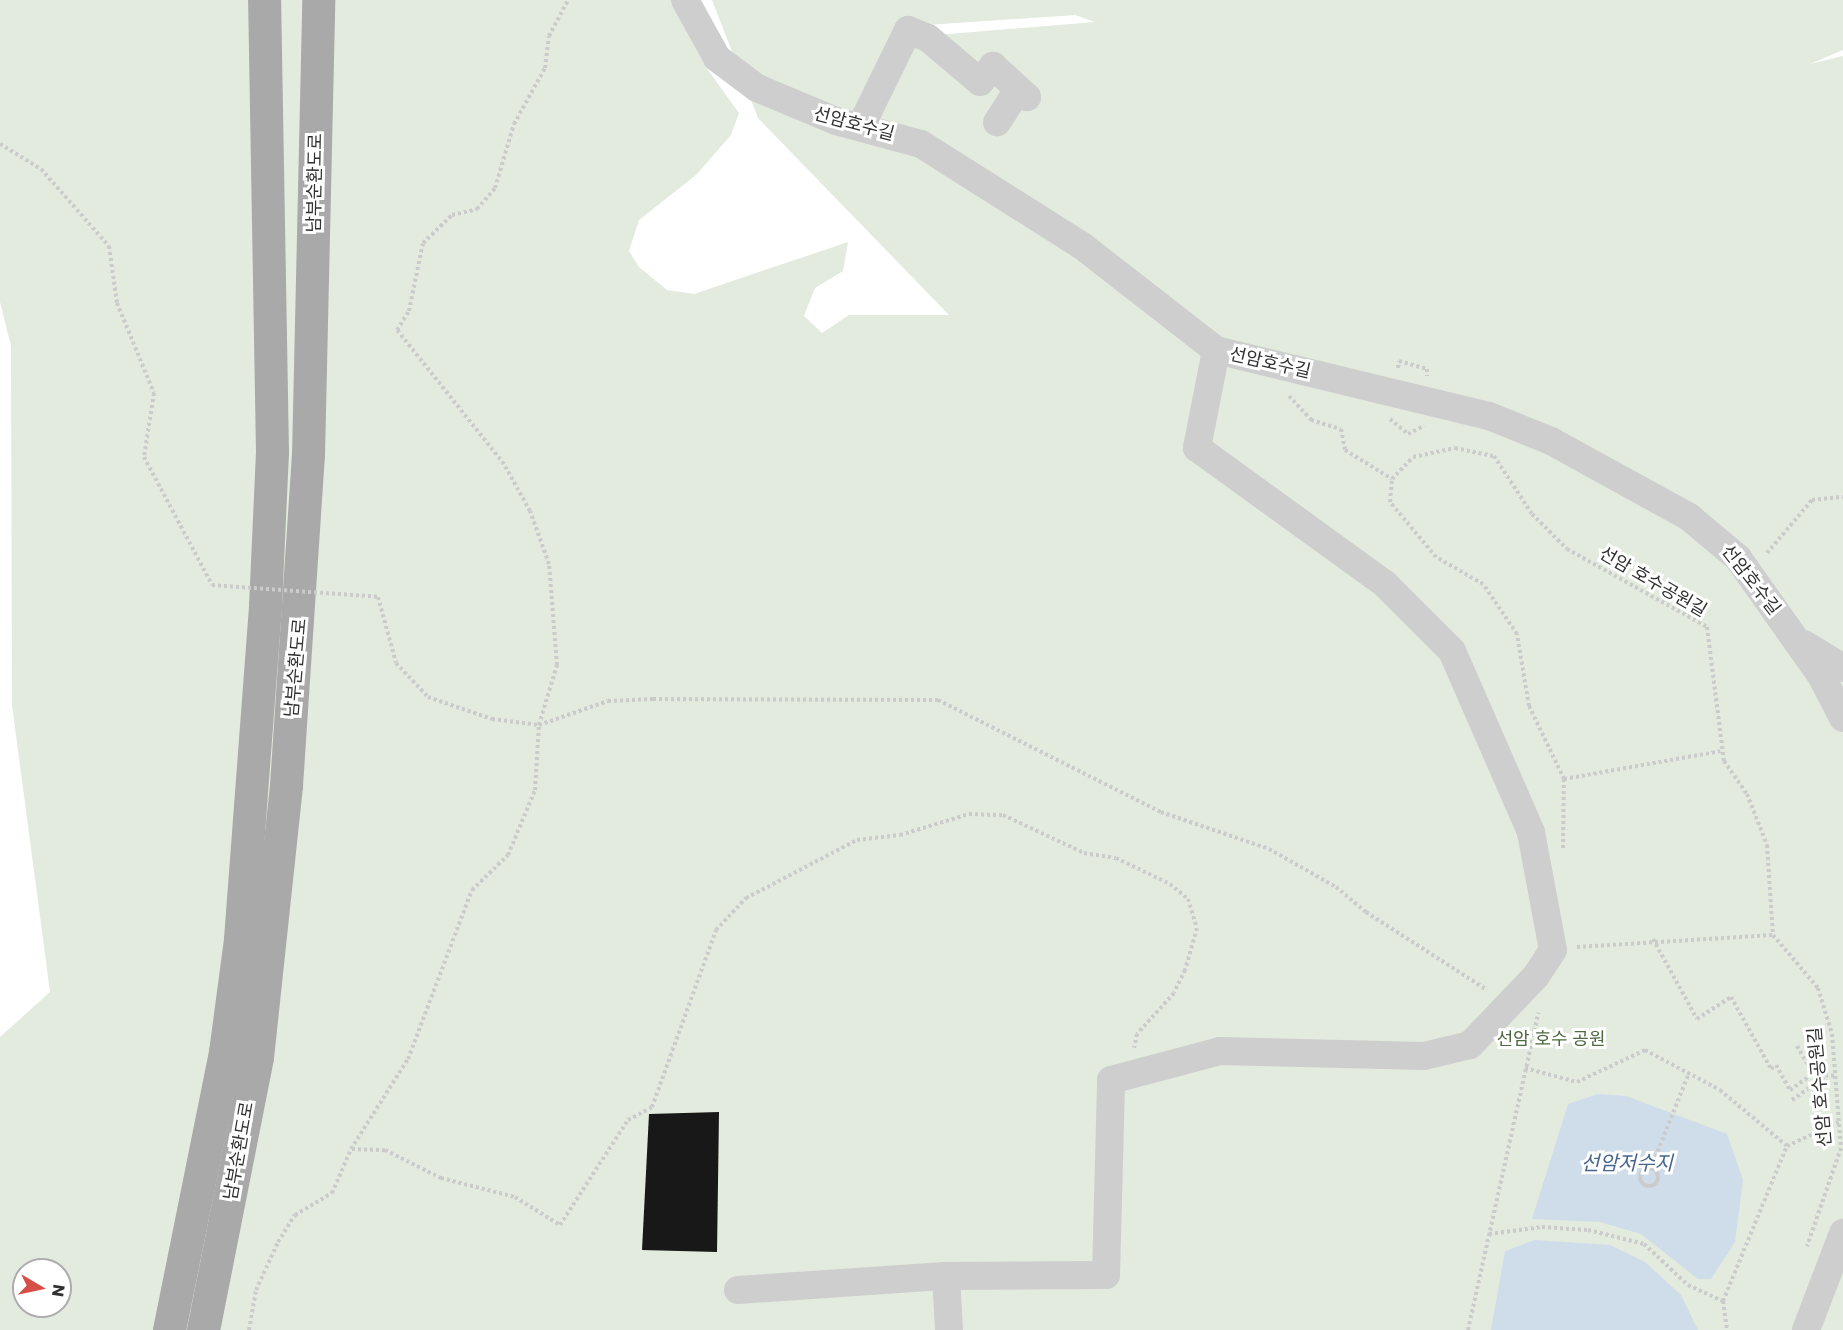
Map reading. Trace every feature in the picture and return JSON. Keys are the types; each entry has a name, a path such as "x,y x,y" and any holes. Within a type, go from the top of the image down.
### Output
{"main road":[{"name":"남부순환도로","path":"169,1330 225,1052 241,928 265,617 272,429 264,0"},
{"name":"남부순환도로","path":"203,1330 257,1057 286,785 308,467 318,0"}],"street":[{"name":"선암호수길","path":"685,0 717,58 757,88 791,106 921,144 1071,238 1216,350 1489,416 1551,441 1711,531 1753,579 1795,638 1843,718"},
{"path":"861,126 908,30 928,38 980,82 993,66 1027,98 1016,93 997,122"},
{"path":"738,1290 946,1276 1107,1275 1111,1080 1220,1051 1424,1056 1470,1045 1504,1010 1553,950 1532,832 1452,651 1385,584 1197,448 1216,350"},
{"path":"1795,638 1843,668"},
{"path":"1806,1330 1842,1237"},
{"path":"946,1276 949,1330"}],"path":[{"path":"249,1330 256,1290 278,1242 295,1215 332,1193 351,1149 408,1059 472,890 508,855 535,790 539,725 557,665 549,564 530,511 504,464 397,330 410,311 423,243 453,215 477,209 495,188 514,124 545,68 549,36 568,0"},
{"path":"0,144 40,169 110,246 117,303 154,393 144,457 212,585 378,597 396,663 428,697 492,719 539,725 608,701 938,700 1161,812 1269,849 1464,971 1504,1010"},
{"path":"1283,392 1311,420 1341,429 1345,450 1392,479"},
{"path":"1753,579 1771,546 1812,500 1843,497"},
{"name":"선암 호수공원길","path":"1567,549 1707,627 1721,751 1747,794 1767,844 1773,935 1818,988 1832,1034 1841,1148 1803,1257"},
{"path":"1564,779 1721,751"},
{"path":"351,1149 386,1150 441,1178 514,1197 560,1225 628,1120 652,1107 716,930 746,898 857,840 900,835 969,814 1002,815 1084,853 1116,858 1170,884 1188,899 1197,928 1185,970 1174,993 1137,1034 1127,1076"},
{"path":"1553,950 1653,939 1773,935"},
{"path":"1653,939 1697,1019 1731,997 1771,1069 1776,1065 1790,1090 1813,1074 1836,1076"},
{"path":"1807,1041 1827,1075"},
{"path":"1797,1047 1813,1074"},
{"path":"1525,1068 1577,1082 1645,1050 1720,1090 1787,1146"},
{"path":"1651,1168 1658,1180 1646,1186 1640,1176 1651,1168 1674,1104 1689,1073"},
{"path":"1792,1100 1827,1075"},
{"path":"1727,1330 1723,1301 1787,1146 1839,1122"},
{"path":"1489,1234 1554,1228 1644,1244 1688,1285 1723,1301"}],"green space":[{"name":"선암 호수 공원","path":"0,0 675,0 677,14 708,70 739,113 731,135 696,175 639,220 629,251 639,267 667,290 694,294 848,242 843,271 815,288 804,316 822,333 849,315 949,315 758,118 712,0 1843,0 1843,50 1810,64 1843,56 1843,1330 0,1330 0,1037 50,992 12,705 11,346 0,302","holes":["1075,15 1095,22 937,35 927,25"]}],"water":[{"name":"선암저수지","path":"1598,1094 1626,1096 1727,1134 1743,1180 1735,1242 1711,1279 1698,1279 1641,1234 1600,1222 1532,1219 1568,1104"},
{"path":"1535,1240 1610,1245 1645,1262 1681,1295 1698,1330 1491,1330 1505,1251"}],"building":[{"path":"719,1112 717,1252 642,1250 649,1114"}]}
